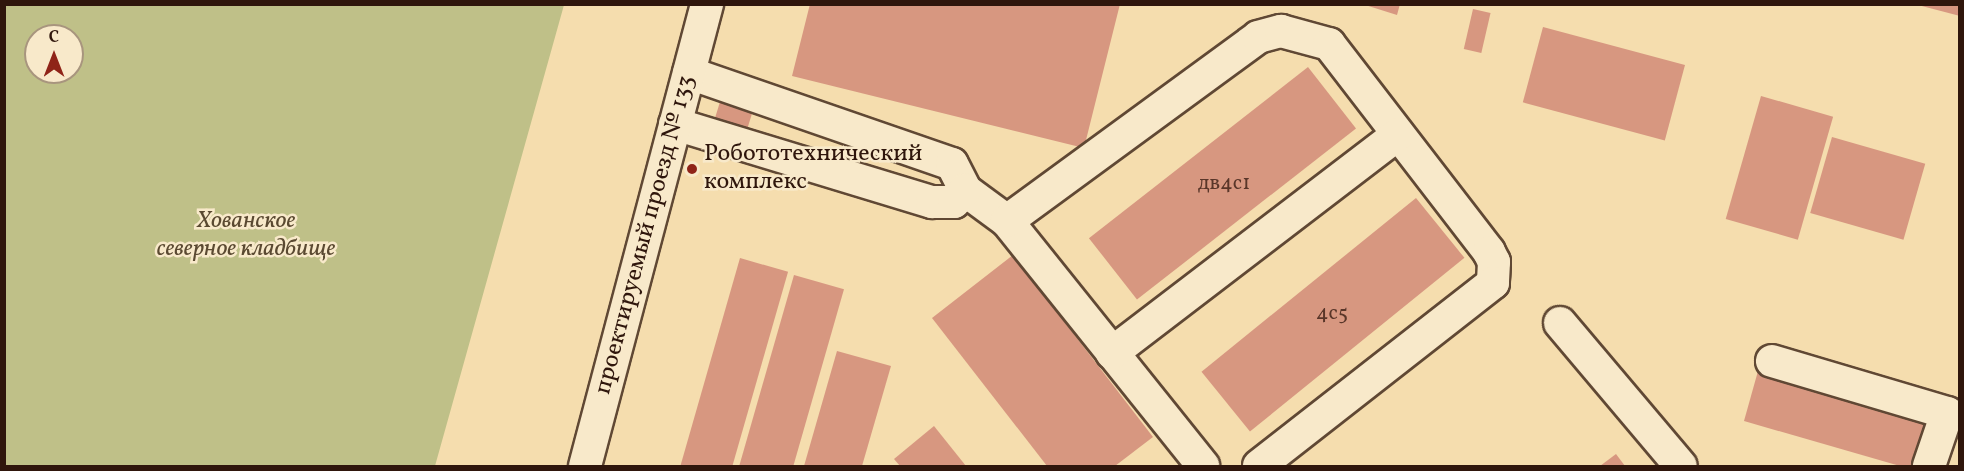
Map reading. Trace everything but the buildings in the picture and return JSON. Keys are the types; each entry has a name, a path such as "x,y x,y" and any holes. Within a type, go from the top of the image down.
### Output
{"street":[{"name":"проектируемый проезд № 133","path":"585,466 707,4"},
{"path":"1007,221 1258,37 1281,31 1329,44 1489,252 1494,262 1493,283 1259,466"},
{"path":"689,73 943,158 960,175 965,190 1007,221 1203,466"},
{"path":"675,124 932,202 954,202 965,190"},
{"path":"1112,353 1398,134"},
{"path":"1560,323 1681,466"},
{"path":"1772,361 1947,413 1929,466"}],"green space":[{"name":"Хованское северное кладбище","path":"4,5 564,5 435,466 5,466"}],"place":[{"name":"Робототехнический комплекс","path":"692,169"}]}
